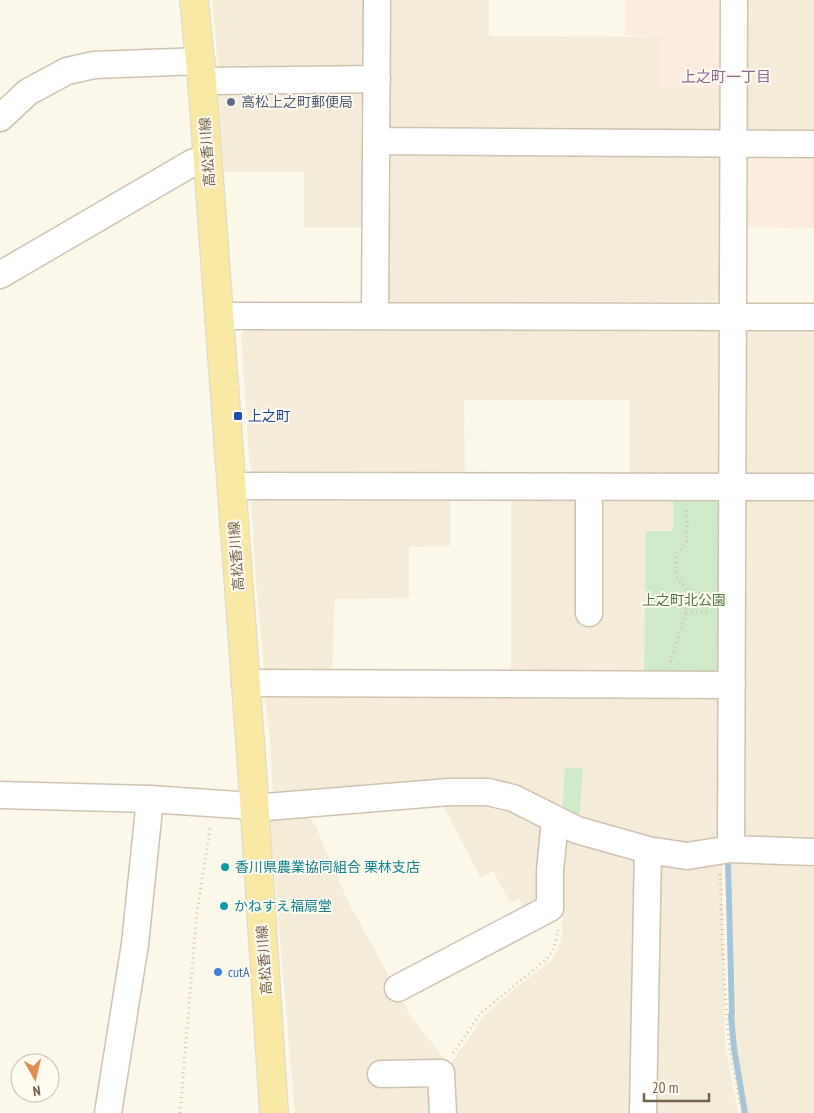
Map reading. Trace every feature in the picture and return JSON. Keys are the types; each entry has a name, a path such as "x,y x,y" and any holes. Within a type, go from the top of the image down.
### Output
{"main road":[{"name":"高松香川線","path":"194,0 232,486 245,683 244,805 274,1113"}],"street":[{"path":"375,316 377,0"},
{"path":"731,849 734,0"},
{"path":"0,118 28,92 67,71 94,65 376,79"},
{"path":"376,141 814,144"},
{"path":"0,275 192,163 207,158"},
{"path":"218,321 231,316 814,317"},
{"path":"232,486 814,487"},
{"path":"589,487 589,613"},
{"path":"245,683 732,685"},
{"path":"0,795 150,799 274,806 449,792 488,792 513,798 577,830 648,850 688,856 731,849 814,852"},
{"path":"108,1113 135,944 150,799"},
{"path":"398,988 430,983 520,912 550,908 550,871 555,820"},
{"path":"643,1113 648,850"},
{"path":"381,1074 440,1072 443,1113"}],"path":[{"path":"670,685 670,660 686,612 686,588 676,576 676,555 687,541 688,487"},
{"path":"180,1113 197,911 210,829 244,805"},
{"path":"722,888 724,976 729,1045 742,1113"},
{"path":"440,1072 481,1014 547,959 554,948 558,928"}],"shaded area":[{"path":"212,0 369,0 368,75 219,77"},
{"path":"384,0 489,0 489,36 659,37 727,88 727,128 718,135 394,132 385,123"},
{"path":"625,0 726,0 727,88 659,88 659,37 625,35"},
{"path":"744,0 814,0 814,134 752,134 743,127"},
{"path":"368,83 366,227 304,227 304,172 224,172 218,84"},
{"path":"392,151 718,153 728,160 725,295 718,301 392,302 384,293 384,160"},
{"path":"751,153 814,153 814,228 743,227 742,161"},
{"path":"249,326 716,328 724,336 723,470 716,477 630,477 630,400 464,400 465,477 257,475 250,469 241,334"},
{"path":"750,329 814,329 814,478 749,477 741,469 742,337"},
{"path":"256,496 450,497 450,546 409,547 409,598 335,599 332,674 271,674 264,668 255,573 251,502"},
{"path":"511,497 673,497 673,531 646,532 644,675 511,675"},
{"path":"750,497 814,497 814,841 748,839 740,830 740,505"},
{"path":"274,690 714,694 723,701 722,836 715,843 677,849 634,839 534,802 273,798 270,739 265,699"},
{"path":"439,797 515,804 550,823 546,898 524,908 519,899 510,903 493,871 480,877"},
{"path":"304,810 315,825 348,901 411,1017 445,1059 430,1078 438,1113 295,1113 269,814"},
{"path":"568,837 633,852 641,865 634,1113 450,1113 449,1066 485,1015 551,961 558,949 562,935 564,867"},
{"path":"722,858 725,1043 738,1113 649,1113 655,866 665,862"},
{"path":"731,860 814,866 814,1113 746,1113 735,1048 732,1016 736,1016"}],"green space":[{"name":"上之町北公園","path":"673,497 716,497 724,504 723,669 715,675 644,675 646,531 673,531"},
{"path":"565,767 583,769 579,824 562,817"}],"waterway":[{"path":"728,861 731,1015 734,1048 745,1113"}],"place":[{"name":"高松上之町郵便局","path":"231,102"},
{"name":"上之町","path":"238,416"},
{"name":"香川県農業協同組合 栗林支店","path":"225,867"},
{"name":"かねすえ福扇堂","path":"224,906"},
{"name":"cutA","path":"218,972"}],"district":[{"name":"上之町一丁目","path":"726,76"}]}
